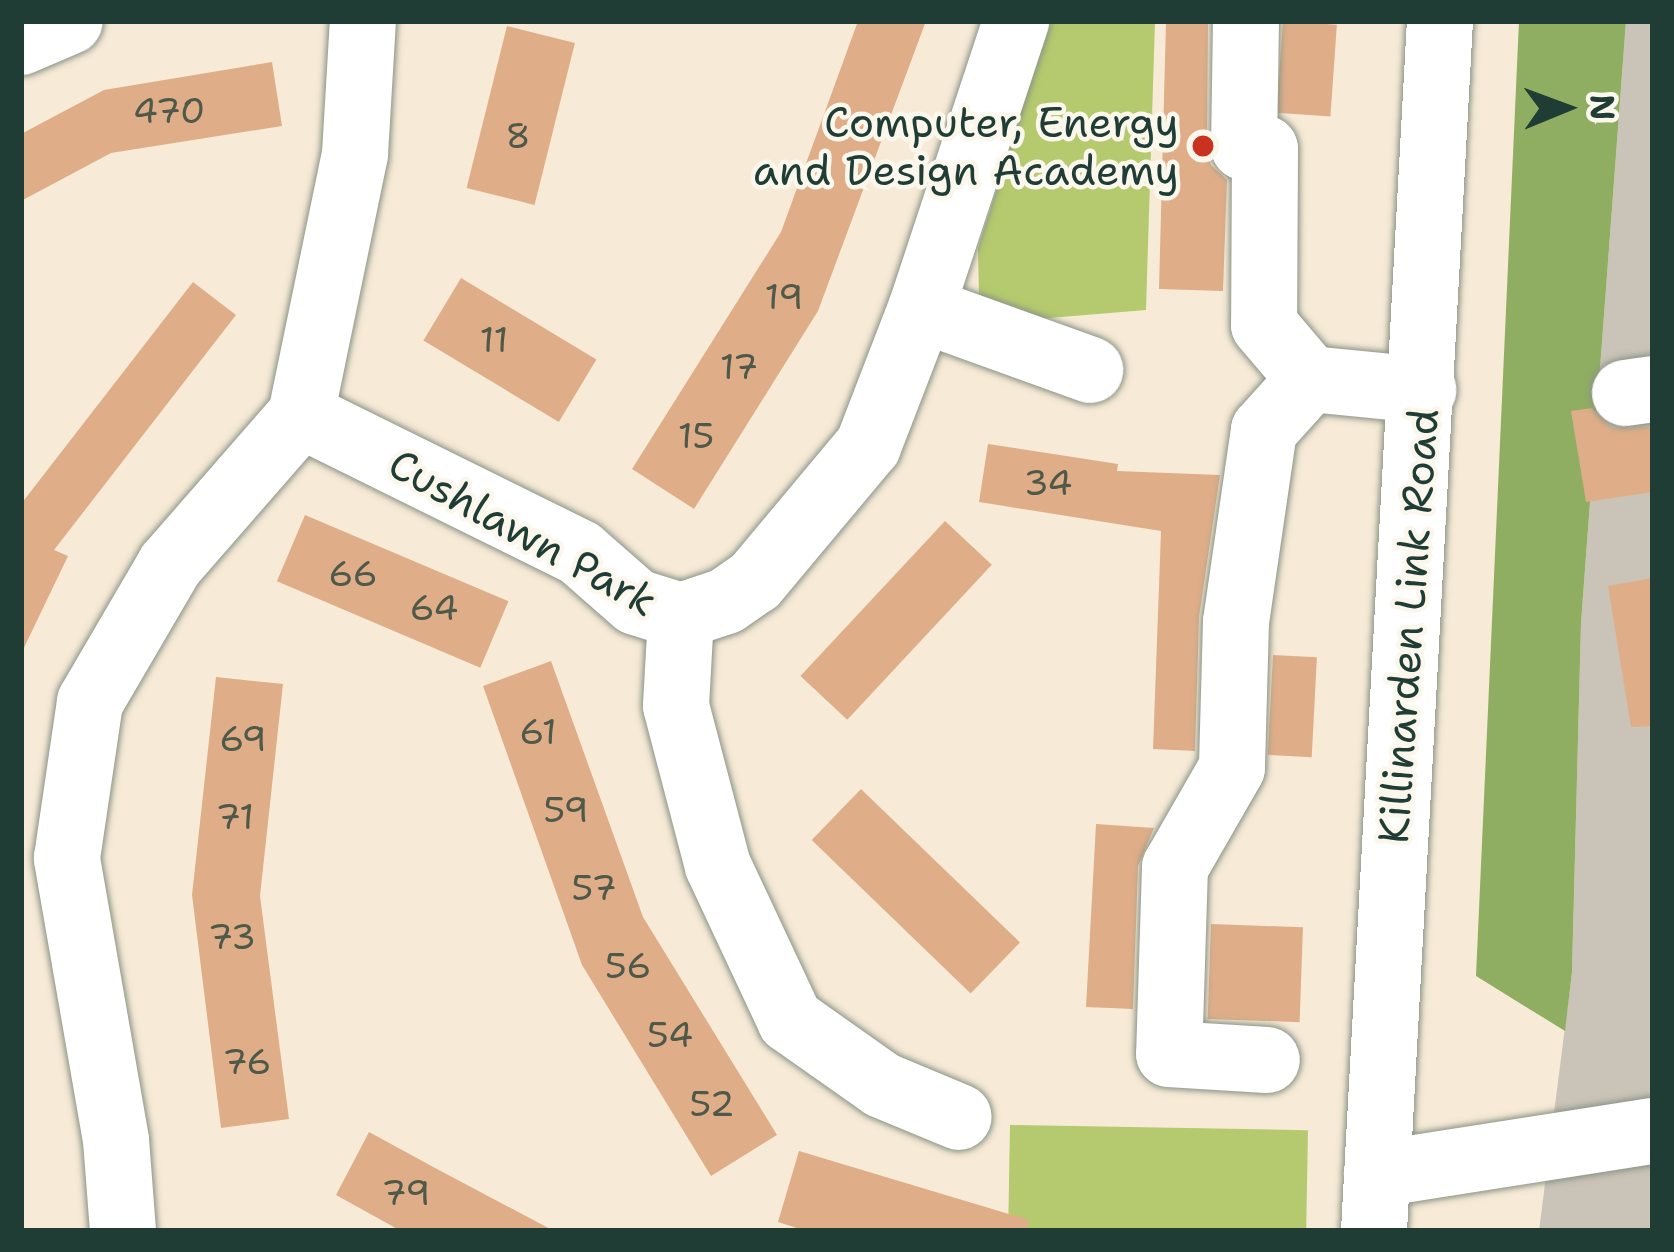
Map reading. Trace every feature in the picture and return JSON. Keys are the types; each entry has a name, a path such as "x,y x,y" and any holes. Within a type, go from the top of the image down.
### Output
{"street":[{"path":"21,42 70,21"},
{"path":"123,1231 116,1140 44,862 90,702 170,565 301,415 355,154 363,21"},
{"name":"Cushlawn Park","path":"301,415 580,553 636,602 681,616 726,601 754,581 868,446 921,309 1016,21"},
{"path":"1246,21 1244,147 1265,149 1264,325 1310,379 1423,390"},
{"name":"Killinarden Link Road","path":"1376,1203 1440,21"},
{"path":"921,309 1090,370"},
{"path":"1267,1060 1169,1054 1175,867 1232,768 1236,622 1264,430 1310,379"},
{"name":"Cushlawn Park","path":"681,616 676,706 718,866 790,1020 882,1085 959,1117"},
{"path":"1376,1203 1653,1131"}],"shaded area":[{"path":"1626,21 1653,21 1653,1231 1539,1231 1572,972 1581,623"}],"green space":[{"path":"1050,21 1155,21 1146,310 1037,319 979,299 978,248"},
{"path":"1519,21 1626,21 1581,623 1572,972 1565,1031 1476,976"},
{"path":"1010,1125 1308,1130 1306,1231 1008,1231"}],"building":[{"path":"858,21 926,21 818,311 694,509 632,469 781,232"},
{"path":"1166,21 1208,21 1207,148 1211,165 1227,180 1223,291 1159,289"},
{"path":"1283,21 1337,25 1330,117 1277,113"},
{"path":"507,26 575,43 535,205 467,188"},
{"path":"272,62 282,126 111,153 21,201 21,134 104,90"},
{"path":"461,278 596,359 559,422 423,341"},
{"path":"193,282 236,315 54,550 68,556 21,654 21,504"},
{"path":"1592,408 1612,428 1653,427 1653,492 1586,502 1571,411"},
{"path":"988,444 1118,464 1117,471 1220,475 1199,617 1195,751 1153,749 1161,531 979,502"},
{"path":"305,515 508,601 480,668 277,581"},
{"path":"945,521 992,565 847,720 800,676"},
{"path":"1653,578 1653,726 1631,727 1608,586"},
{"path":"1273,655 1317,657 1312,757 1268,755"},
{"path":"551,661 643,917 777,1135 711,1176 582,965 483,686"},
{"path":"216,677 283,684 260,896 289,1119 221,1128 192,895"},
{"path":"861,789 1020,943 971,994 812,840"},
{"path":"1096,824 1154,828 1138,866 1133,1009 1086,1007"},
{"path":"1211,924 1303,927 1300,1022 1208,1019"},
{"path":"369,1132 554,1231 401,1231 336,1195"},
{"path":"799,1151 1029,1220 1027,1231 806,1231 778,1222"}],"place":[{"name":"Computer, Energy and Design Academy","path":"1203,146"}]}
